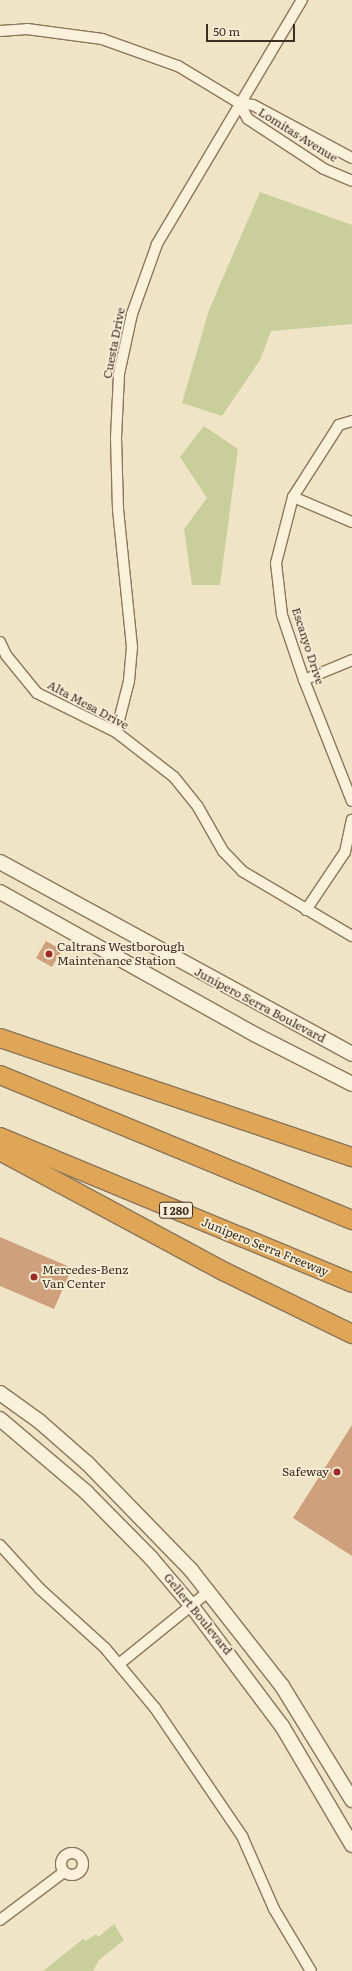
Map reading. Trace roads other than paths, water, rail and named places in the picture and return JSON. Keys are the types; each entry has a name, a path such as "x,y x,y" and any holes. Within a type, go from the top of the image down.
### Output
{"highway":[{"path":"0,1038 352,1157"},
{"path":"0,1075 352,1220"},
{"name":"Junipero Serra Freeway","path":"0,1137 352,1283"},
{"path":"0,1151 230,1275 352,1334"}],"main road":[{"name":"Junipero Serra Boulevard","path":"0,862 352,1054"},
{"path":"0,892 256,1035 352,1084"},
{"name":"Gellert Boulevard","path":"0,1393 39,1421 87,1463 151,1526 209,1591 285,1691 352,1800"},
{"name":"Gellert Boulevard","path":"0,1419 86,1492 151,1558 191,1605 282,1726 352,1846"}],"street":[{"name":"Cuesta Drive","path":"116,732 129,682 132,647 118,509 116,438 119,374 132,314 157,244 239,103 302,0"},
{"name":"Lomitas Avenue","path":"0,31 27,29 102,39 178,66 239,103 253,105 352,158"},
{"name":"Lomitas Avenue","path":"239,103 248,119 319,165 352,181"},
{"name":"Escanyo Drive","path":"352,421 339,425 293,497 276,563 282,615 304,680 352,801"},
{"path":"293,497 352,522"},
{"name":"Alta Mesa Drive","path":"0,642 6,655 36,693 116,732 174,778 198,807 223,851 242,871 352,936"},
{"path":"304,680 352,660"},
{"path":"306,910 345,852 352,820"},
{"path":"0,1545 40,1589 105,1648 155,1708 242,1836 274,1908 312,1971"},
{"path":"119,1664 209,1591"},
{"path":"0,1920 64,1872"}],"place":[{"name":"Caltrans Westborough Maintenance Station","path":"49,954"},
{"name":"Mercedes-Benz Van Center","path":"34,1277"},
{"name":"Safeway","path":"337,1472"}]}
